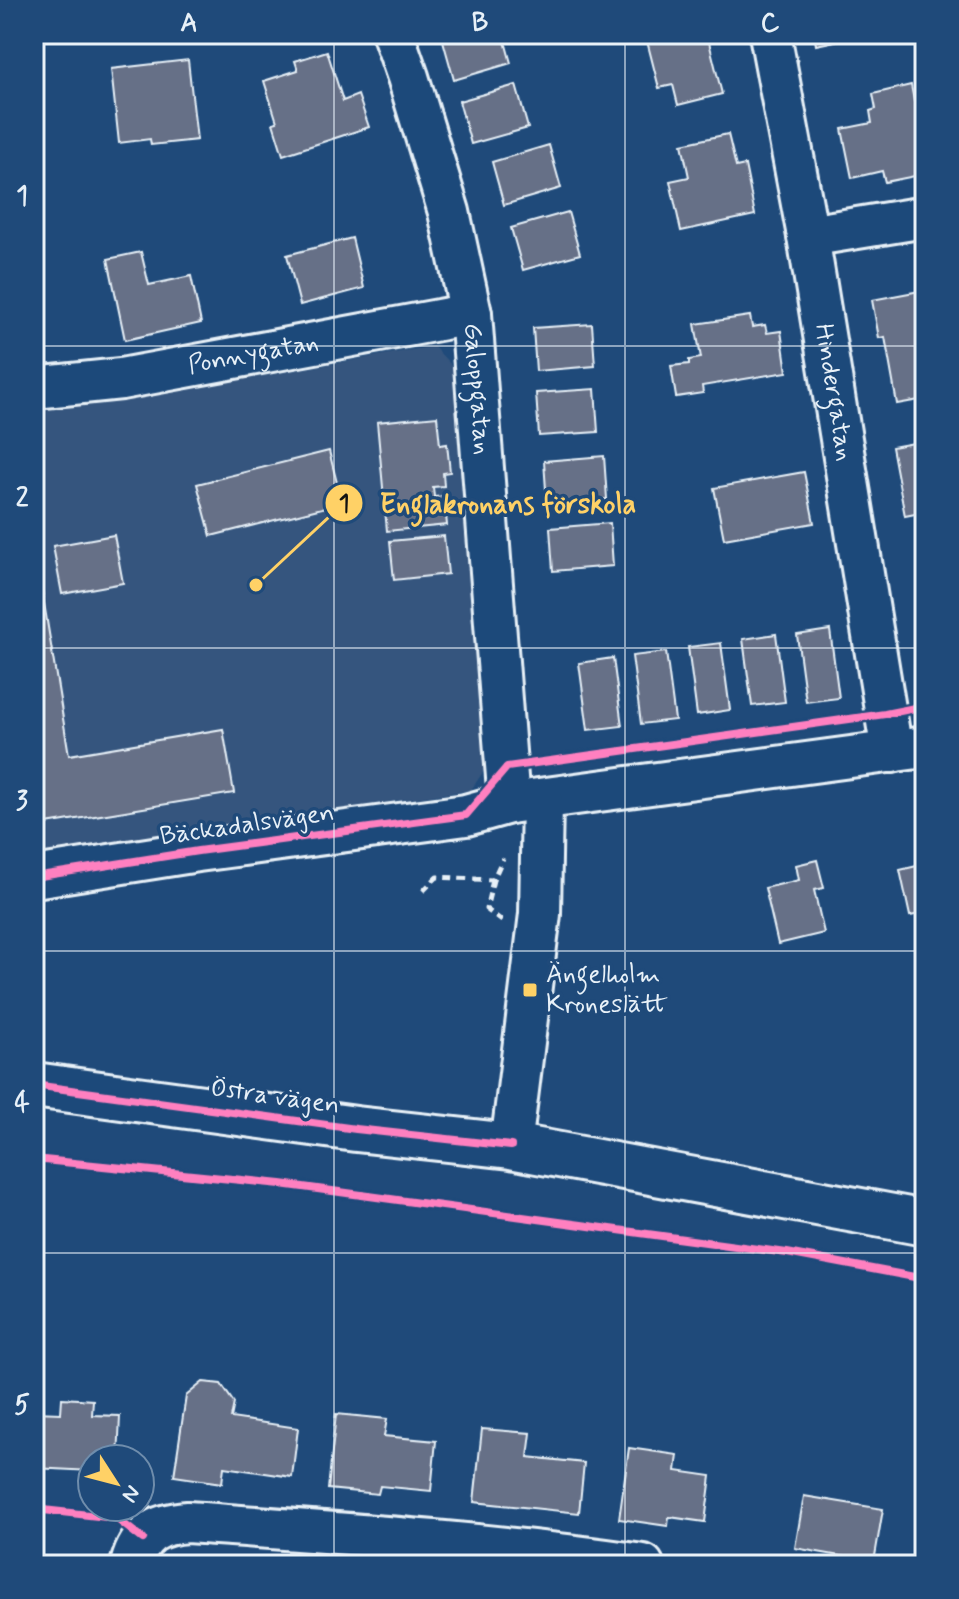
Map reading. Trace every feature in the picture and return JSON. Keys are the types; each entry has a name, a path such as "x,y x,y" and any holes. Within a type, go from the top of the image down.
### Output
{"main road":[{"name":"Östra vägen","path":"34,1085 356,1129 511,1146 925,1223"}],"street":[{"name":"Galoppgatan","path":"393,34 449,212 471,314 526,802"},
{"name":"Hindergatan","path":"770,34 908,749"},
{"path":"808,236 925,217"},
{"name":"Ponnygatan","path":"34,388 121,379 471,314"},
{"name":"Bäckadalsvägen","path":"34,877 198,851 466,815 526,802 908,749"},
{"path":"511,1146 540,914 526,802"},
{"path":"131,1565 139,1543 152,1530 170,1523 187,1522 446,1542 643,1565"}],"path":[{"path":"466,815 501,832 503,858 493,880 486,909 505,923"},
{"path":"423,891 437,877 493,880"}],"shaded area":[{"path":"433,346 462,376 491,760 471,790 34,854 34,409 131,399"}],"building":[{"path":"453,34 503,34 511,63 454,80 442,37"},
{"path":"660,34 707,34 722,94 678,105 673,85 659,88 647,41 661,38"},
{"path":"814,34 869,34 816,45"},
{"path":"327,51 343,101 358,95 369,127 283,155 264,81 298,70 295,61"},
{"path":"188,60 197,140 151,145 150,139 119,143 111,69"},
{"path":"516,85 528,128 471,144 459,101"},
{"path":"911,85 914,101 919,100 925,128 925,174 885,182 882,171 852,178 842,129 872,123 870,111 876,109 873,94"},
{"path":"728,134 736,167 745,165 755,215 681,231 670,181 689,177 682,144"},
{"path":"549,145 561,188 504,205 492,162"},
{"path":"568,212 580,254 523,270 511,228"},
{"path":"352,238 364,288 300,305 287,255"},
{"path":"141,252 149,285 191,276 201,323 125,340 108,259"},
{"path":"925,290 925,399 897,404 885,337 879,338 872,300"},
{"path":"34,299 44,299 43,347 34,348"},
{"path":"750,316 752,327 765,325 767,333 781,331 787,372 702,386 703,393 676,397 671,366 689,364 689,360 701,358 695,324"},
{"path":"592,324 595,366 536,371 533,328"},
{"path":"595,389 598,432 539,436 536,393"},
{"path":"437,416 440,445 447,444 450,472 443,473 444,486 433,487 434,497 444,496 447,525 387,531 377,422"},
{"path":"925,441 925,512 905,516 892,447"},
{"path":"329,451 342,503 211,536 197,484"},
{"path":"604,456 607,499 547,504 544,461"},
{"path":"804,472 814,523 724,539 714,488"},
{"path":"610,523 613,566 553,571 550,528"},
{"path":"114,535 123,583 62,594 53,546"},
{"path":"444,536 448,574 394,580 390,541"},
{"path":"34,542 69,755 223,729 234,793 34,826"},
{"path":"830,630 839,698 806,702 797,635"},
{"path":"776,634 785,702 752,706 743,639"},
{"path":"721,643 730,710 697,715 688,647"},
{"path":"666,652 675,720 641,724 632,656"},
{"path":"613,658 622,726 588,730 579,663"},
{"path":"817,860 824,888 814,890 824,933 778,944 765,888 799,880 796,865"},
{"path":"925,864 925,913 910,916 900,870"},
{"path":"203,1382 221,1384 234,1403 231,1418 298,1428 292,1477 224,1467 222,1483 174,1476 186,1396"},
{"path":"62,1398 93,1400 92,1415 120,1416 119,1443 76,1443 76,1470 34,1468 34,1412 61,1413"},
{"path":"336,1414 387,1419 384,1436 436,1441 431,1491 380,1486 378,1494 328,1489"},
{"path":"482,1429 531,1433 528,1457 584,1463 579,1513 474,1502"},
{"path":"629,1448 678,1455 676,1471 711,1476 705,1522 669,1517 668,1526 619,1519"},
{"path":"804,1496 883,1509 874,1562 795,1548"},
{"path":"925,1510 925,1565 912,1565"}],"cycle path":[{"path":"34,877 198,851 466,815 507,767 925,706"},
{"path":"34,1085 356,1129 511,1146"},
{"path":"34,1159 281,1184 787,1253 925,1279"},
{"path":"34,1509 116,1518 143,1539"}],"place":[{"name":"Englakronans förskola","path":"256,585"},
{"name":"Ängelholm Kroneslätt","path":"530,990"}]}
